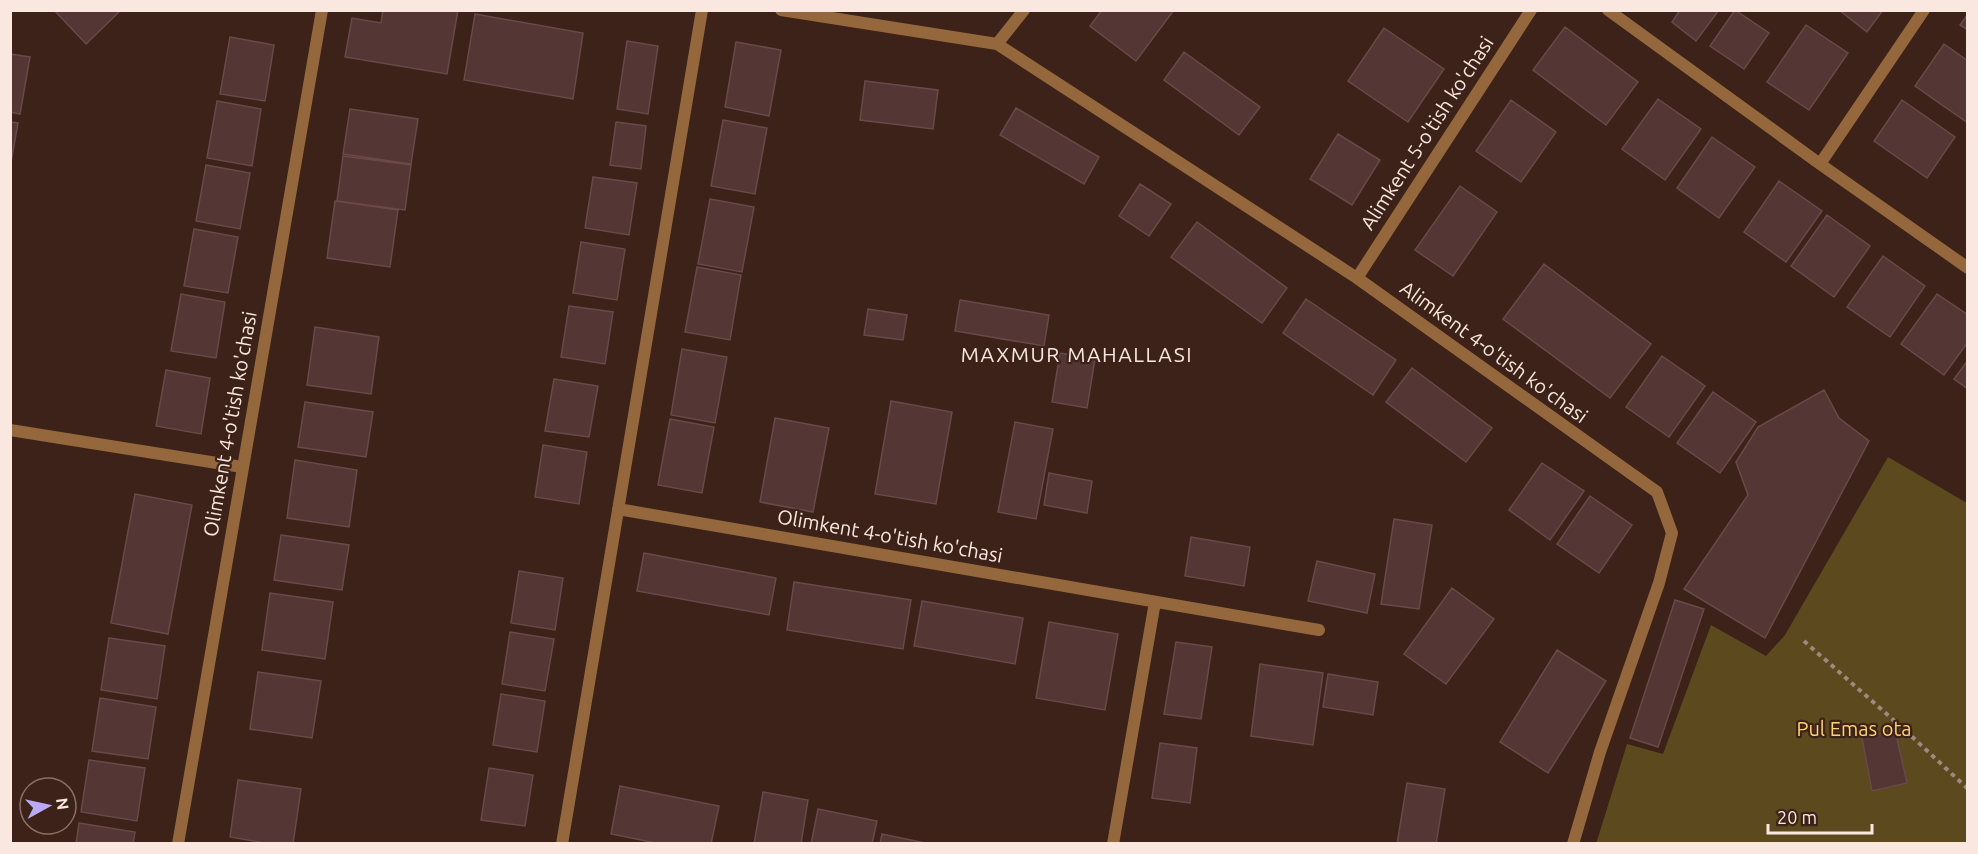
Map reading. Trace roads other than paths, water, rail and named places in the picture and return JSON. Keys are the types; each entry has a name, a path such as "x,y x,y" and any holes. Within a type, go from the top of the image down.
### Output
{"street":[{"name":"Olimkent 4-o'tish ko'chasi","path":"178,843 322,10"},
{"path":"562,843 702,10"},
{"path":"781,10 997,44 1024,10"},
{"name":"Alimkent 5-o'tish ko'chasi","path":"1357,278 1531,10"},
{"path":"1608,10 1968,268"},
{"path":"1820,164 1924,10"},
{"name":"Alimkent 4-o'tish ko'chasi","path":"997,44 1357,278 1657,492 1672,533 1659,583 1600,752 1573,843"},
{"path":"10,430 242,467"},
{"name":"Olimkent 4-o'tish ko'chasi","path":"618,509 1319,630"},
{"path":"1113,843 1155,602"}],"district":[{"name":"MAXMUR MAHALLASI","path":"1077,355"}],"park label":[{"name":"Pul Emas ota","path":"1854,729"}]}
